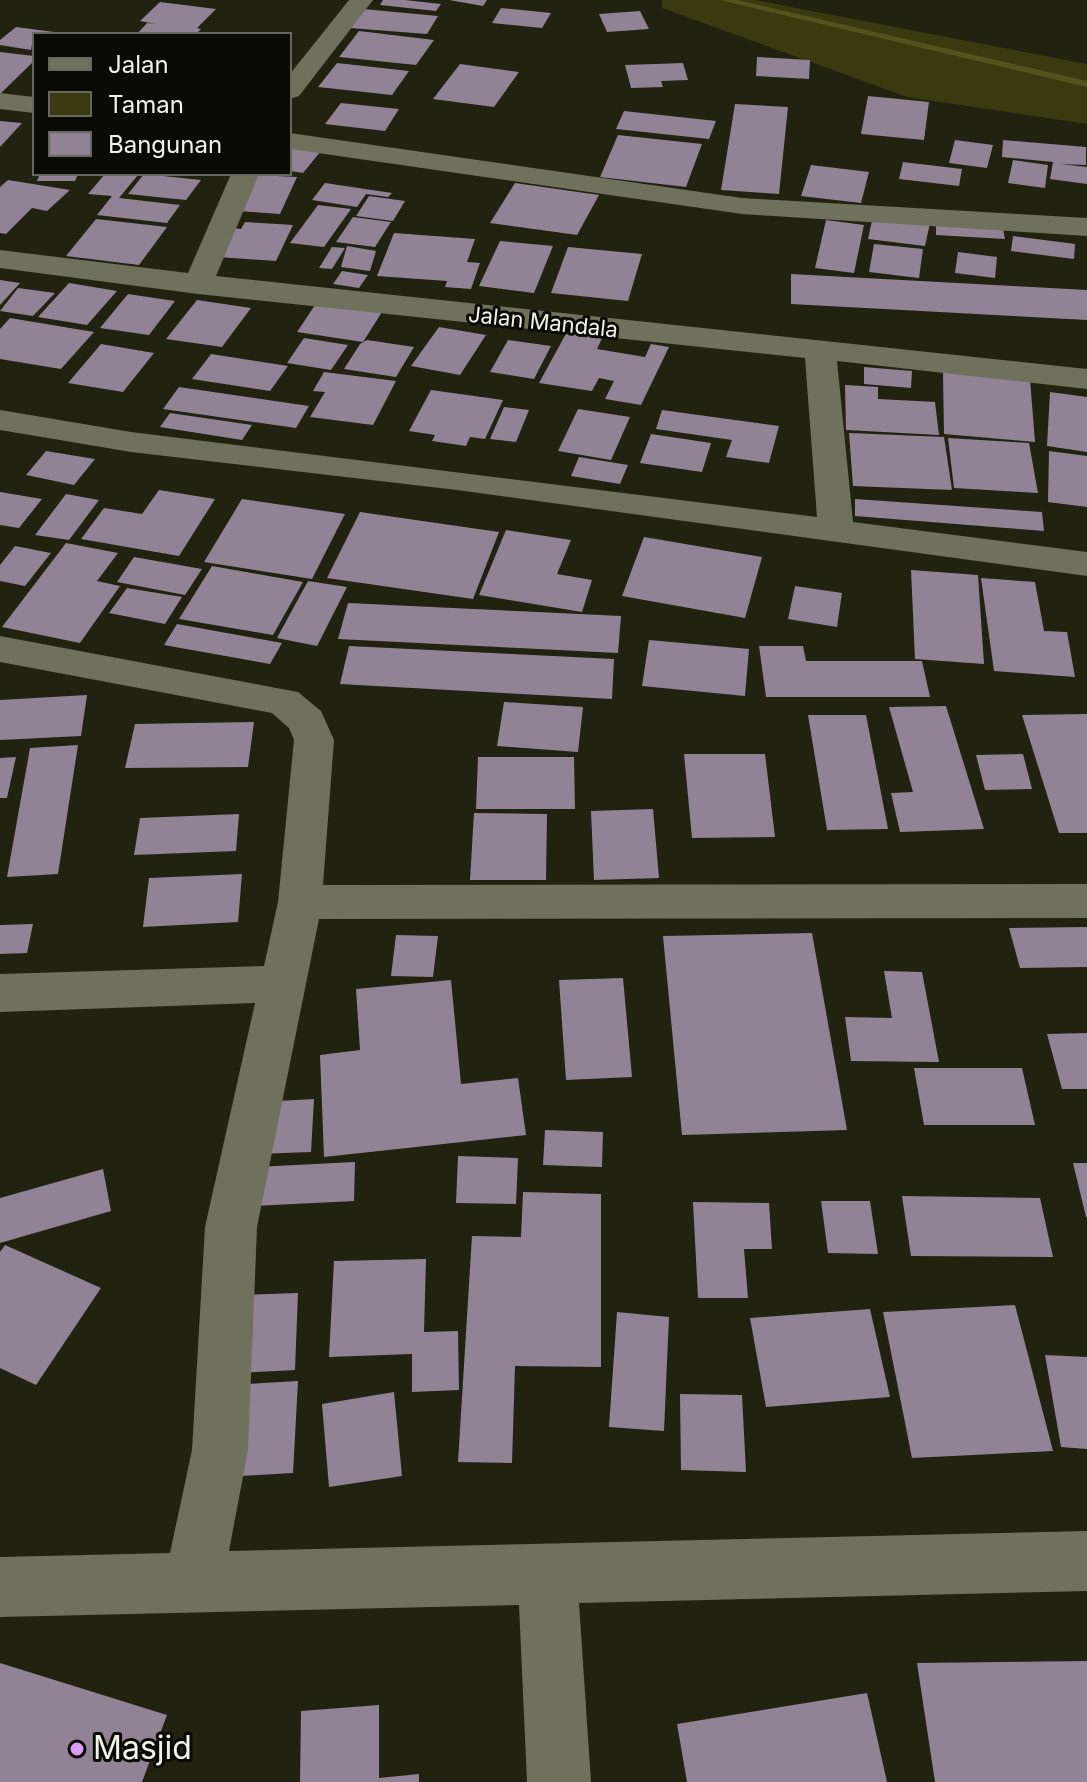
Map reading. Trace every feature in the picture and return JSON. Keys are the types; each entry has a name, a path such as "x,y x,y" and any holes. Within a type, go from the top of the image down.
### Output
{"street":[{"path":"292,88 361,0"},
{"path":"0,101 32,105"},
{"path":"292,141 742,206 1087,227"},
{"path":"198,285 244,176"},
{"name":"Jalan Mandala","path":"0,259 198,285 680,338 820,348 1087,379"},
{"path":"820,348 836,530"},
{"path":"0,420 131,442 1087,564"},
{"path":"0,649 284,702 307,721 314,740 300,902 231,1227 220,1450 193,1584"},
{"path":"300,902 1087,901"},
{"path":"0,993 284,984"},
{"path":"0,1587 1087,1561"},
{"path":"547,1572 559,1782"}],"green space":[{"path":"662,0 755,0 1087,64 1087,124 907,97 662,8"}],"building":[{"path":"383,0 441,4 436,11 380,5"},
{"path":"449,0 487,0 483,6"},
{"path":"160,2 216,9 197,28 201,29 198,32 139,32 147,23 156,24 140,21"},
{"path":"501,8 551,13 542,28 492,23"},
{"path":"363,9 438,16 427,34 350,28"},
{"path":"640,11 649,29 607,32 599,14"},
{"path":"16,27 54,32 32,32 31,50 0,45 0,40"},
{"path":"359,31 434,40 416,65 339,57"},
{"path":"0,52 32,56 32,63 0,94"},
{"path":"757,57 810,60 809,79 756,76"},
{"path":"337,63 409,71 392,95 318,87"},
{"path":"683,63 688,80 661,81 663,87 631,88 625,65"},
{"path":"460,64 519,72 494,107 433,99"},
{"path":"868,96 929,102 924,140 861,134"},
{"path":"341,103 399,109 385,131 325,124"},
{"path":"735,104 788,107 779,194 721,190"},
{"path":"624,111 716,121 709,139 616,129"},
{"path":"0,121 22,123 0,147"},
{"path":"618,135 702,144 686,187 600,177"},
{"path":"955,140 993,145 987,168 949,163"},
{"path":"1003,140 1086,147 1086,165 1060,164 1087,167 1087,184 1050,179 1053,162 1002,157"},
{"path":"292,147 321,151 303,173 292,171"},
{"path":"1013,160 1048,165 1045,188 1008,183"},
{"path":"903,162 962,169 959,186 899,179"},
{"path":"811,165 869,172 861,203 801,196"},
{"path":"39,176 77,176 75,181 37,181"},
{"path":"103,176 137,176 119,198 180,205 167,223 97,215 112,196 88,194"},
{"path":"142,176 201,180 186,200 128,194"},
{"path":"256,176 297,177 280,214 238,211"},
{"path":"8,180 70,190 47,211 32,208 6,234 0,233 0,187"},
{"path":"325,183 392,193 388,197 366,194 357,207 312,200"},
{"path":"515,183 599,195 577,235 490,223"},
{"path":"369,196 405,201 393,221 356,216"},
{"path":"318,205 351,209 324,247 290,243"},
{"path":"873,216 930,223 925,246 868,239"},
{"path":"353,217 391,222 375,247 336,242"},
{"path":"96,219 167,227 139,265 66,256"},
{"path":"826,220 864,225 854,273 815,268"},
{"path":"245,222 293,225 276,261 218,257 233,228 241,229"},
{"path":"936,224 1003,229 1005,239 936,235"},
{"path":"394,233 475,239 467,262 480,263 471,289 445,287 447,281 377,276"},
{"path":"1013,236 1075,244 1074,259 1011,251"},
{"path":"500,241 553,246 534,293 479,286"},
{"path":"874,244 923,249 919,278 869,272"},
{"path":"347,246 376,251 370,271 341,267"},
{"path":"332,247 345,248 332,269 319,268"},
{"path":"568,247 642,254 628,301 551,293"},
{"path":"958,252 997,257 995,278 955,273"},
{"path":"342,271 368,275 359,288 333,284"},
{"path":"791,274 1087,290 1087,320 791,304"},
{"path":"0,280 20,283 0,305"},
{"path":"69,283 117,291 87,325 38,317"},
{"path":"18,288 55,293 33,316 0,311"},
{"path":"128,294 175,301 149,335 100,328"},
{"path":"197,300 251,308 222,347 166,339"},
{"path":"317,302 382,312 363,342 297,332"},
{"path":"10,318 94,332 61,369 0,359 0,329"},
{"path":"439,327 486,335 460,375 411,366"},
{"path":"568,330 603,336 597,349 645,357 651,344 669,347 641,405 605,399 614,381 599,378 592,391 539,383"},
{"path":"304,338 348,345 331,370 287,363"},
{"path":"367,340 414,347 396,377 344,369 360,344"},
{"path":"508,340 551,346 534,379 490,372"},
{"path":"101,344 154,353 123,392 68,383"},
{"path":"211,354 288,366 270,391 192,379"},
{"path":"864,367 912,371 911,388 864,384"},
{"path":"324,372 396,381 373,425 310,417 325,392 313,391"},
{"path":"943,372 1030,379 1035,442 944,434"},
{"path":"845,385 878,387 878,399 935,402 939,435 846,430"},
{"path":"179,387 309,406 296,428 163,409"},
{"path":"431,390 503,400 485,439 470,437 466,446 432,441 435,435 409,431"},
{"path":"1050,392 1087,397 1087,452 1047,446"},
{"path":"504,407 529,410 516,442 490,439"},
{"path":"578,409 630,417 611,460 558,451"},
{"path":"662,410 779,426 769,463 726,457 732,440 656,429"},
{"path":"170,413 252,425 242,440 160,427"},
{"path":"849,433 944,437 952,490 853,486"},
{"path":"651,434 711,443 702,472 640,463"},
{"path":"948,438 1029,443 1038,493 954,488"},
{"path":"46,451 95,459 74,485 26,475"},
{"path":"1049,451 1087,456 1087,507 1048,502"},
{"path":"579,457 628,465 620,484 571,476"},
{"path":"159,490 215,499 179,556 81,539 104,508 142,514"},
{"path":"0,492 42,499 19,528 0,525"},
{"path":"66,494 99,500 69,540 35,535"},
{"path":"242,499 345,514 312,579 204,562"},
{"path":"855,499 1042,512 1044,531 855,516"},
{"path":"360,512 499,532 473,599 327,578"},
{"path":"506,530 571,540 557,574 592,580 582,612 479,595"},
{"path":"644,537 762,557 745,618 622,596"},
{"path":"66,543 118,553 97,581 120,586 80,643 2,627"},
{"path":"15,546 51,553 25,586 0,581 0,565"},
{"path":"134,557 202,569 185,595 117,582"},
{"path":"212,566 303,582 273,635 179,619"},
{"path":"911,570 978,575 984,664 915,659"},
{"path":"981,578 1035,582 1044,631 1067,632 1075,677 994,671"},
{"path":"308,581 347,587 317,646 277,638"},
{"path":"795,586 842,593 837,627 788,619"},
{"path":"127,588 182,597 165,624 109,613"},
{"path":"348,603 621,616 618,653 338,639"},
{"path":"177,624 282,643 270,664 164,645"},
{"path":"649,640 749,649 745,696 642,686"},
{"path":"349,646 614,659 612,699 340,684"},
{"path":"759,646 803,646 806,661 922,661 930,697 766,697"},
{"path":"87,695 81,736 0,740 0,700"},
{"path":"504,702 583,707 578,752 497,746"},
{"path":"946,706 984,829 900,832 891,793 913,792 889,707"},
{"path":"1087,714 1087,833 1059,833 1022,715"},
{"path":"808,715 866,715 888,829 827,830"},
{"path":"254,722 248,767 125,768 135,724"},
{"path":"78,745 58,874 7,877 30,748"},
{"path":"684,754 765,754 775,837 692,838"},
{"path":"1023,754 1032,789 985,790 976,755"},
{"path":"16,757 7,798 0,798 0,758"},
{"path":"478,757 574,757 575,809 476,809"},
{"path":"653,809 659,878 594,880 591,811"},
{"path":"474,813 547,814 546,880 470,880"},
{"path":"239,814 236,851 134,855 140,818"},
{"path":"242,874 238,922 143,927 149,878"},
{"path":"33,924 27,953 0,954 0,925"},
{"path":"1087,927 1087,967 1020,968 1009,928"},
{"path":"812,933 847,1130 682,1135 663,936"},
{"path":"396,935 438,936 433,977 391,976"},
{"path":"884,971 922,972 939,1062 851,1061 845,1017 892,1018"},
{"path":"623,978 632,1077 566,1080 559,980"},
{"path":"451,980 461,1084 518,1078 526,1135 324,1157 320,1055 360,1050 356,989"},
{"path":"1087,1033 1087,1089 1062,1089 1047,1034"},
{"path":"914,1068 1022,1068 1035,1125 924,1125"},
{"path":"314,1099 311,1152 257,1154 260,1102"},
{"path":"545,1130 603,1132 602,1167 543,1165"},
{"path":"458,1156 518,1158 516,1204 456,1203"},
{"path":"355,1162 354,1201 253,1206 256,1167"},
{"path":"1073,1163 1087,1163 1087,1217 1086,1217"},
{"path":"103,1169 111,1211 0,1243 0,1198"},
{"path":"523,1192 601,1194 601,1367 515,1366 512,1463 458,1462 472,1236 521,1237"},
{"path":"902,1196 1040,1198 1053,1257 911,1256"},
{"path":"821,1201 870,1201 878,1254 828,1253"},
{"path":"693,1202 769,1203 772,1249 744,1249 748,1298 698,1298"},
{"path":"5,1245 101,1288 36,1385 0,1368 0,1252"},
{"path":"426,1259 424,1332 458,1331 459,1390 412,1392 412,1354 329,1357 334,1261"},
{"path":"298,1293 295,1370 236,1373 241,1295"},
{"path":"1015,1305 1053,1451 912,1458 883,1312"},
{"path":"870,1309 890,1397 766,1407 750,1318"},
{"path":"617,1312 669,1317 664,1431 609,1427"},
{"path":"1045,1355 1087,1357 1087,1449 1061,1447"},
{"path":"298,1381 293,1473 223,1477 230,1385"},
{"path":"394,1392 402,1476 329,1487 322,1404"},
{"path":"680,1394 742,1395 746,1472 681,1470"},
{"path":"1087,1661 1087,1782 935,1782 917,1663"},
{"name":"Masjid","path":"0,1663 167,1715 142,1782 0,1782"},
{"path":"867,1693 887,1782 687,1782 677,1724"},
{"path":"379,1705 379,1778 419,1774 419,1782 300,1782 301,1711"}],"waterway":[{"path":"725,0 1087,84"}],"place":[{"name":"Masjid","path":"77,1749"}]}
